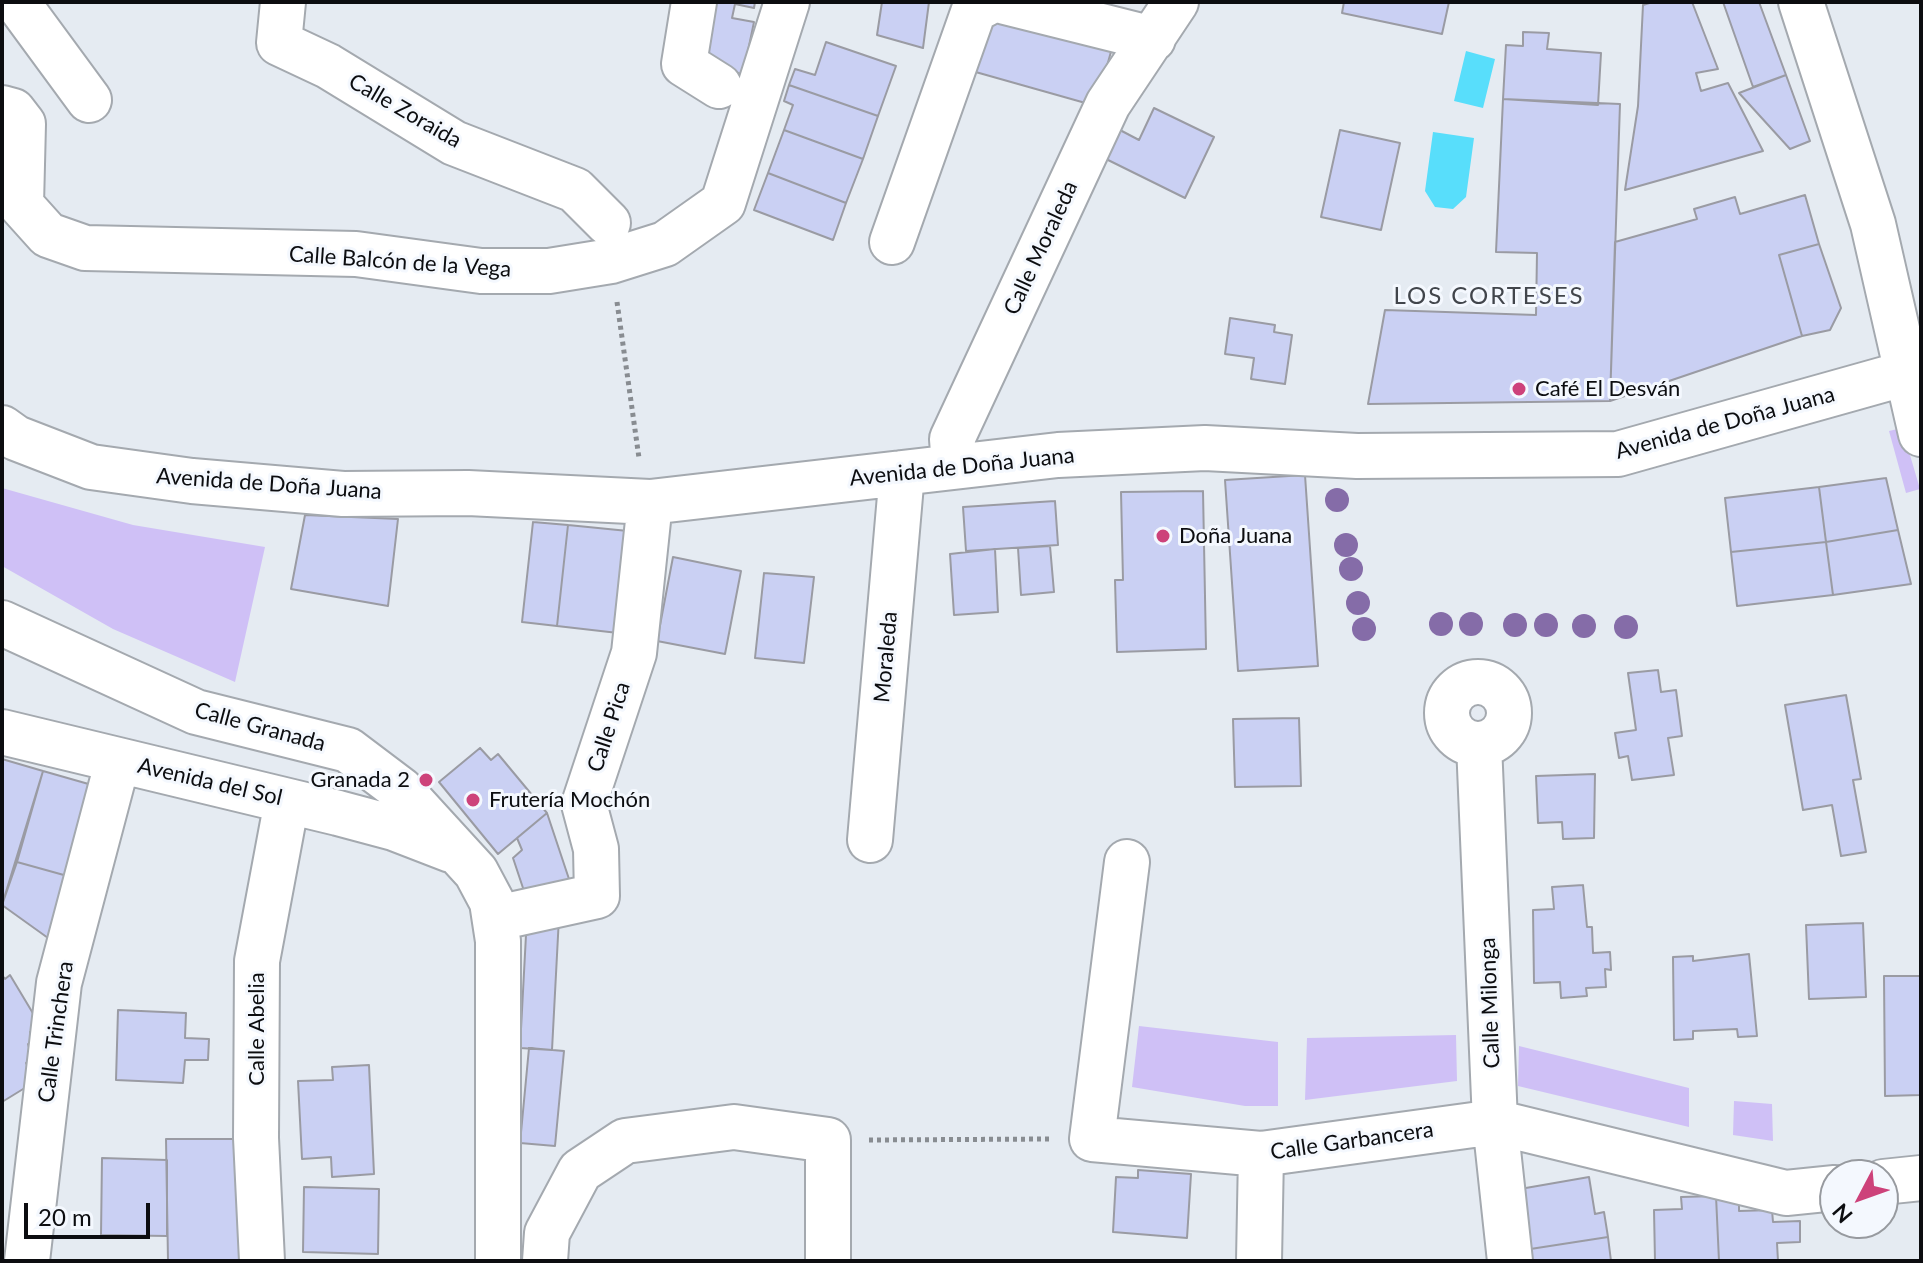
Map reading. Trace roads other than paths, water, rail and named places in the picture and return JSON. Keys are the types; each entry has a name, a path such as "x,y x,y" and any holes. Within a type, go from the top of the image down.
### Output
{"street":[{"path":"17,2 89,100"},
{"name":"Calle Zoraida","path":"283,2 279,43 328,66 454,143 575,190 609,242"},
{"path":"694,2 684,64 719,86"},
{"name":"Calle Balcón de la Vega","path":"2,108 13,111 23,124 21,205 48,235 85,248 356,254 481,271 549,271 609,242 665,244 723,203 787,2"},
{"path":"892,242 974,10 989,2"},
{"path":"1005,2 1153,39"},
{"name":"Calle Moraleda","path":"954,466 952,439 1108,104 1176,2"},
{"path":"1801,2 1873,224 1917,375 1921,434"},
{"path":"1873,224 1906,277 1921,323"},
{"path":"1857,388 1877,358 1879,331 1862,256 1873,224"},
{"name":"Avenida de Doña Juana","path":"2,428 16,438 91,467 192,481 343,494 468,493 902,473 1058,455 1205,448 1357,456 1618,454 1857,388 1917,375"},
{"name":"Moraleda","path":"870,840 902,473"},
{"name":"Calle Pica","path":"497,918 597,896 596,849 584,804 634,653 645,484"},
{"name":"Calle Granada","path":"2,623 196,712 348,750 401,790 461,854 485,887 497,918 498,1261"},
{"name":"Avenida del Sol","path":"2,732 394,828 461,854"},
{"name":"Calle Milonga","path":"1479,744 1495,1122 1510,1261"},
{"name":"Calle Trinchera","path":"27,1261 59,983 118,760"},
{"name":"Calle Abelia","path":"262,1261 256,1138 257,961 287,801"},
{"name":"Calle Garbancera","path":"1127,862 1092,1139 1261,1154 1495,1122 1786,1193 1819,1190"},
{"path":"545,1261 547,1233 580,1171 625,1141 734,1127 828,1140 828,1261"},
{"path":"1259,1261 1261,1154"},
{"path":"1899,1180 1921,1178"}],"water":[{"path":"1466,51 1495,59 1483,108 1454,101"},
{"path":"1433,132 1474,138 1466,197 1453,209 1435,207 1425,191"}],"place":[{"name":"Café El Desván","path":"1519,389"},
{"name":"Doña Juana","path":"1163,536"},
{"name":"Granada 2","path":"426,780"},
{"name":"Frutería Mochón","path":"473,800"}],"district":[{"name":"LOS CORTESES","path":"1489,296"}]}
